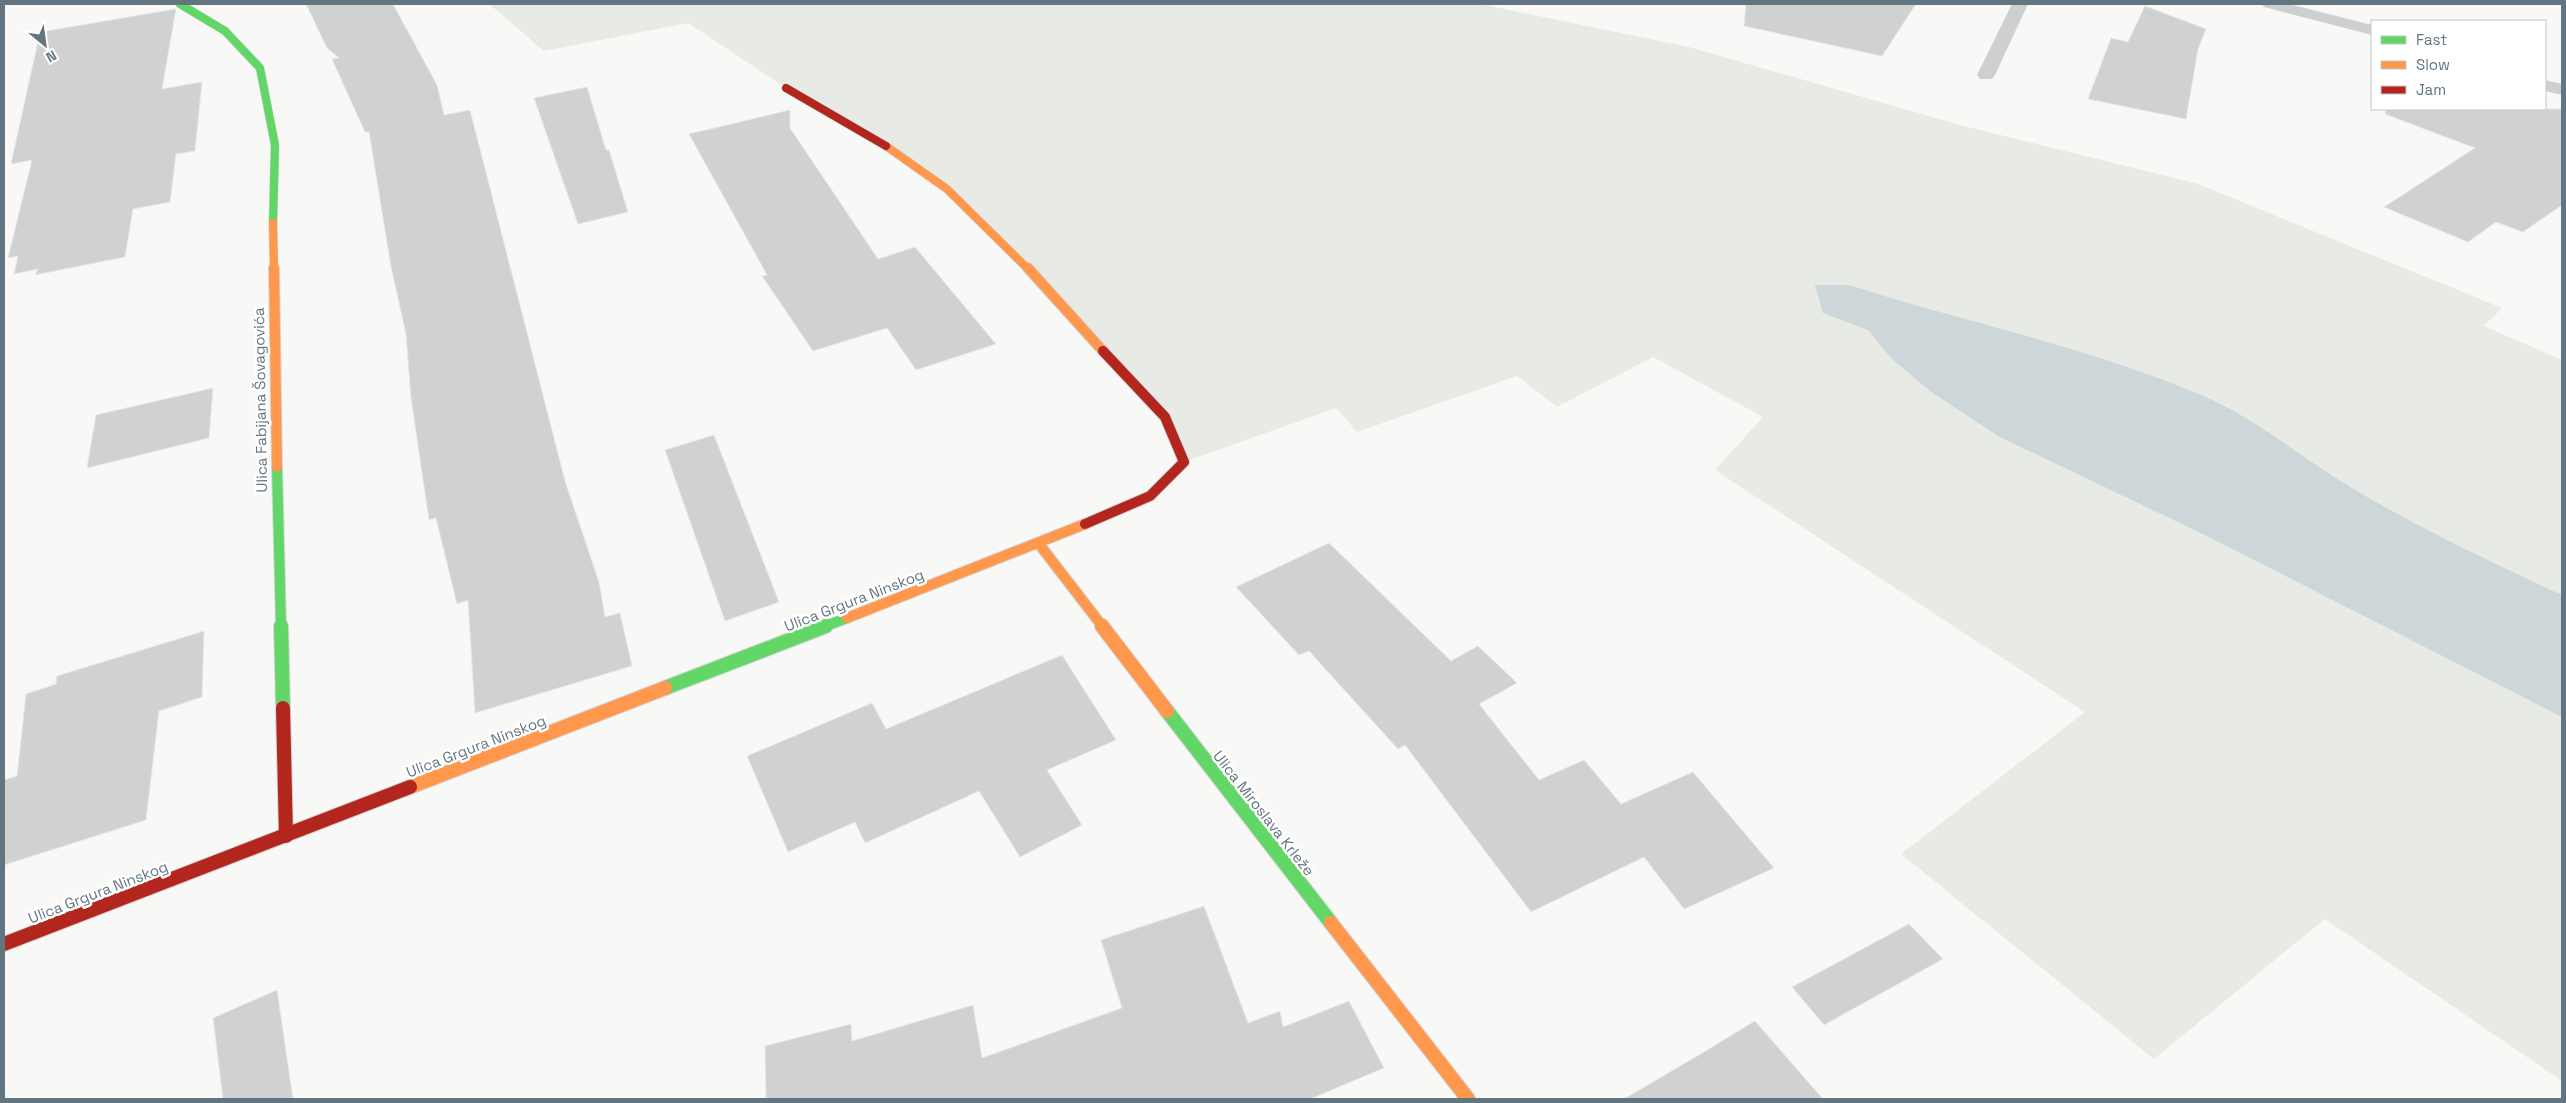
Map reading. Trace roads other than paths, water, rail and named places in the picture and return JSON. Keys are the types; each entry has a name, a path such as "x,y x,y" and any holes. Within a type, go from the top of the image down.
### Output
{"street":[{"name":"Ulica Fabijana Šovagovića","path":"180,4 225,31 260,68 276,145 272,262 286,836"},
{"path":"1986,74 2020,4"},
{"path":"2270,4 2371,30"},
{"path":"2546,85 2562,90"},
{"name":"Ulica Grgura Ninskog","path":"4,944 1039,544 1150,496 1184,462 1164,417 970,209 906,158 786,88"},
{"name":"Ulica Miroslava Krleže","path":"1039,544 1465,1099"}]}
